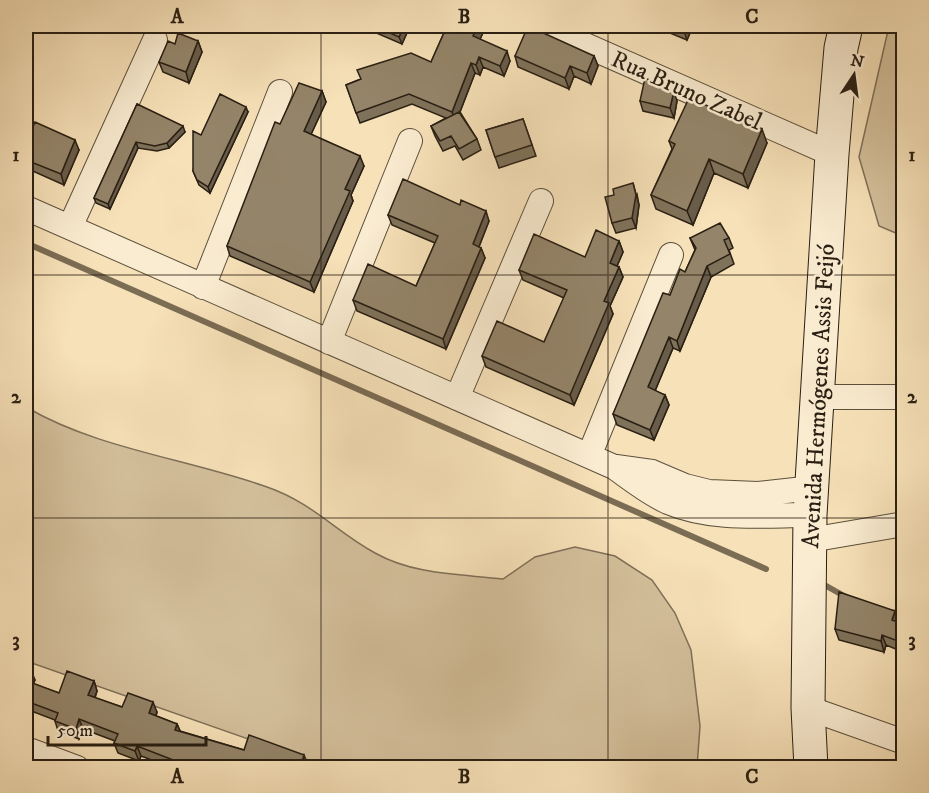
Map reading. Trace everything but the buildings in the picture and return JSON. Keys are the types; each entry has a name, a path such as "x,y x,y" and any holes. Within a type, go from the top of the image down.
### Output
{"main road":[{"name":"Avenida Hermógenes Assis Feijó","path":"811,768 808,708 811,514 832,154 841,48 846,26"}],"street":[{"name":"Rua Bruno Zabel","path":"542,26 832,154"},
{"path":"70,227 155,40"},
{"path":"204,287 280,92"},
{"path":"329,342 410,141"},
{"path":"457,398 541,201"},
{"path":"26,208 590,456 614,467 646,490 670,502 734,516 811,514 903,524"},
{"path":"590,456 671,255"},
{"path":"817,397 903,397"},
{"path":"808,708 903,742"},
{"path":"26,749 76,768"}],"shaded area":[{"path":"889,26 903,26 903,236 879,226 859,157"},
{"path":"26,407 83,433 113,443 267,487 311,509 361,545 405,566 421,570 503,579 535,557 575,547 615,556 652,580 675,613 691,650 700,726 697,767 328,767 26,661"}],"waterway":[{"path":"26,243 766,569"},
{"path":"821,583 846,597"},
{"path":"890,612 904,616"}]}
